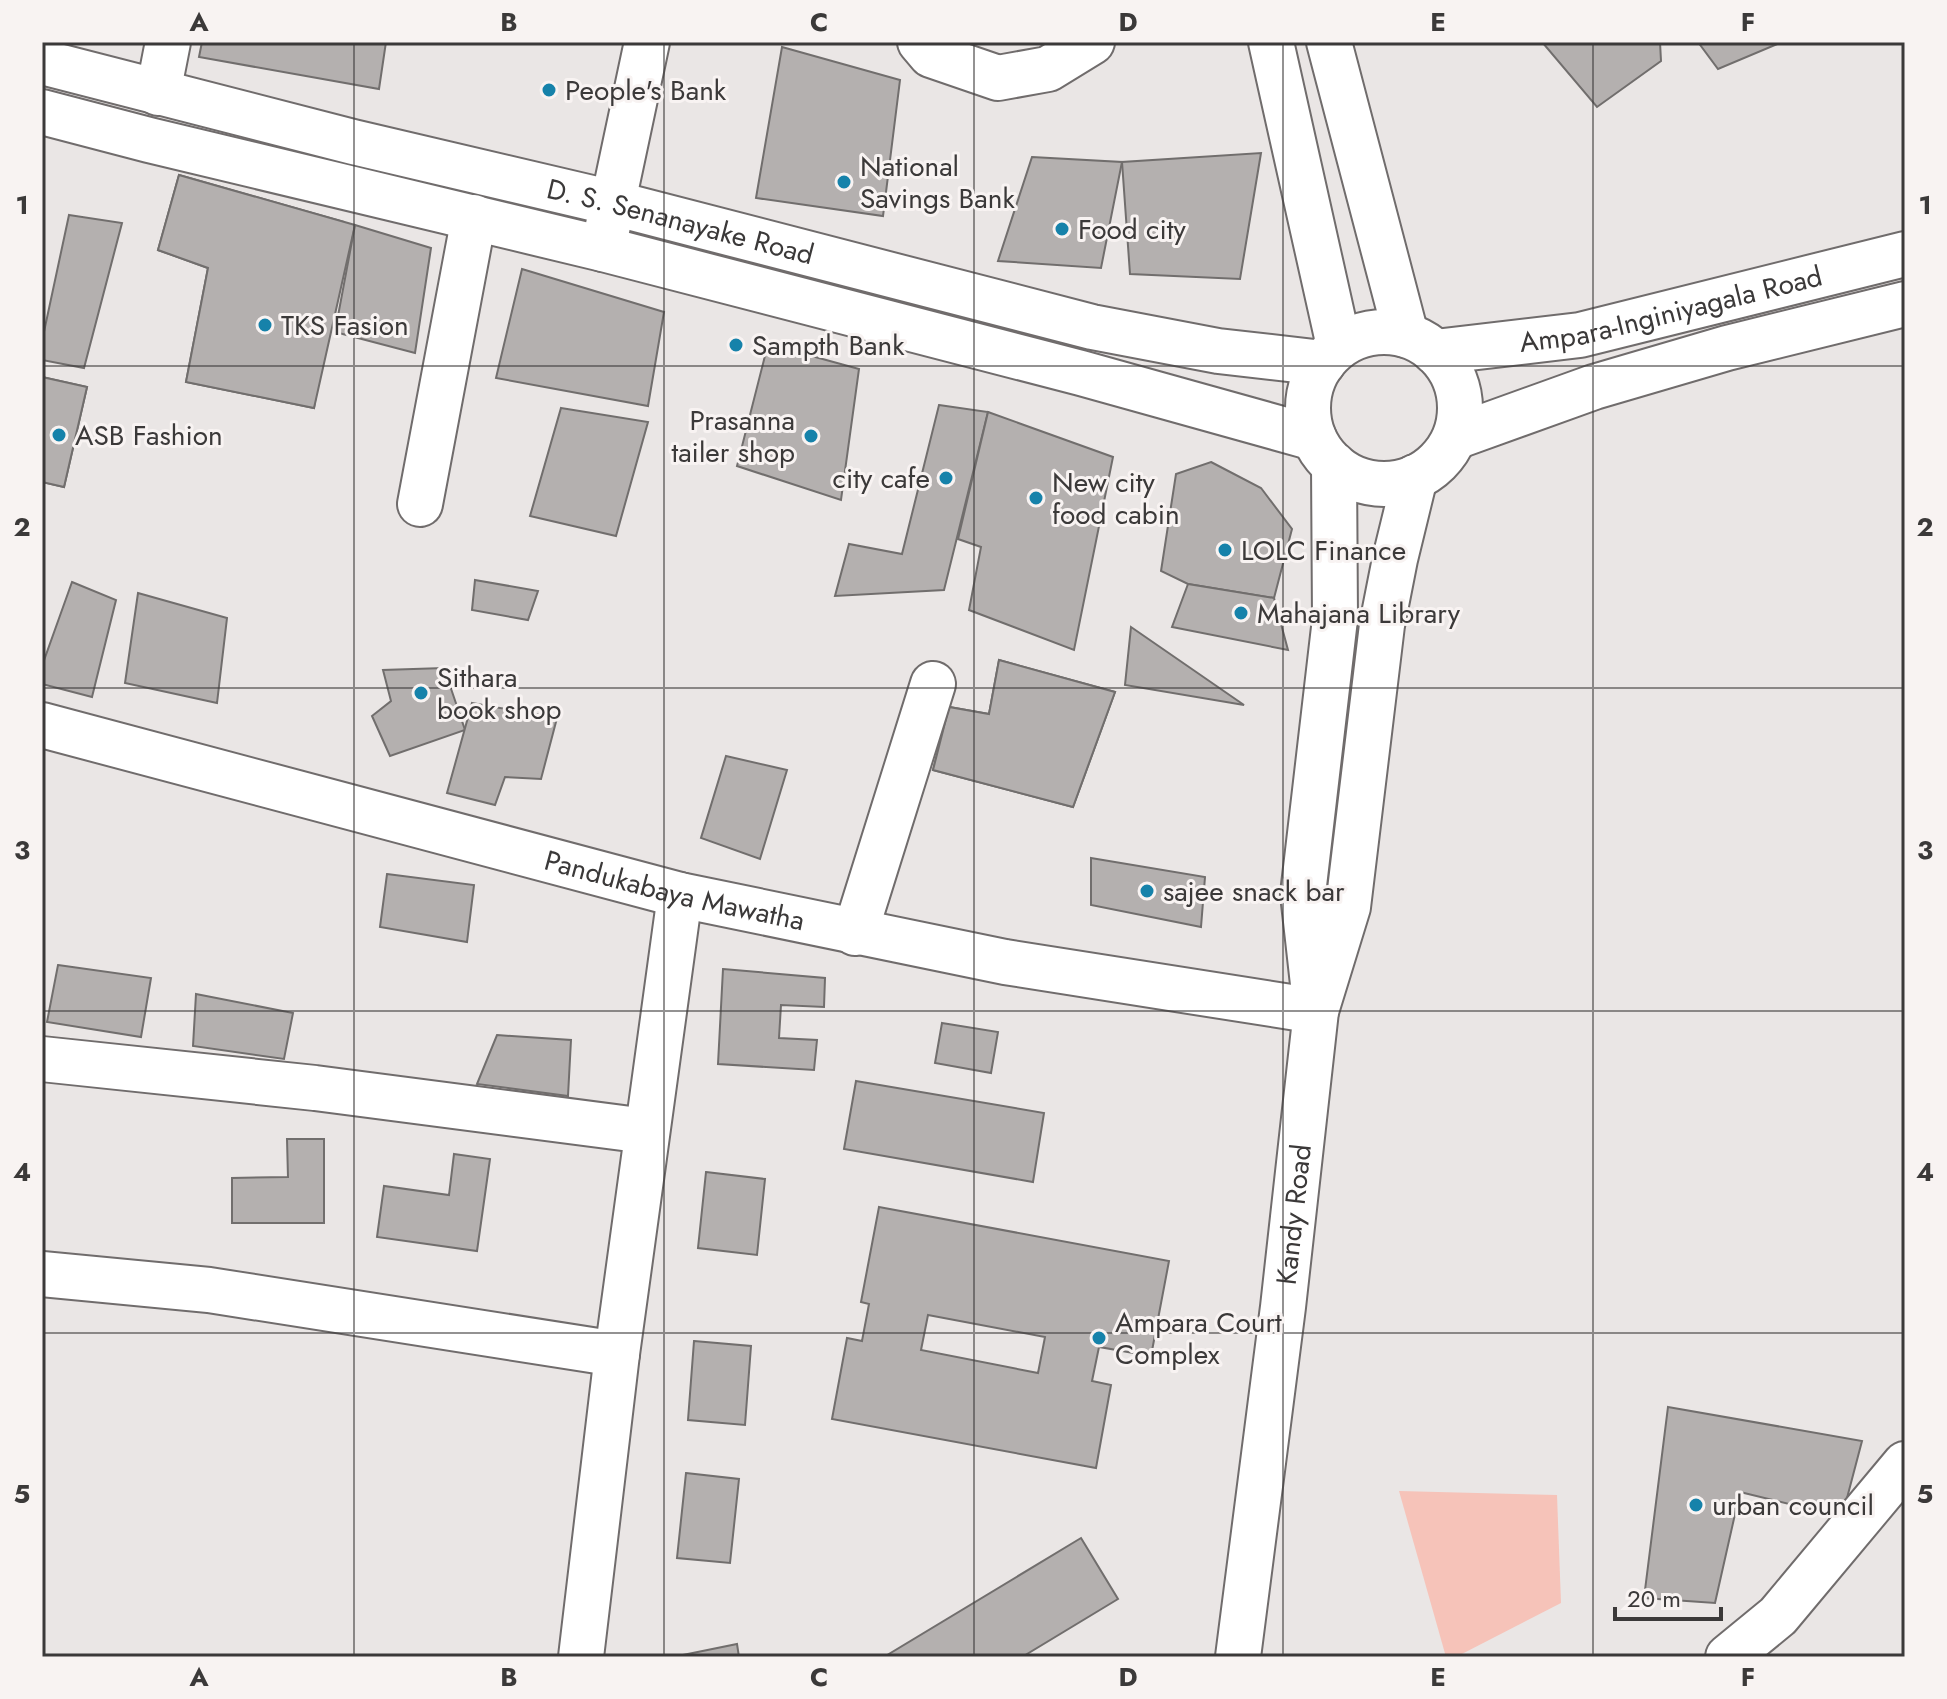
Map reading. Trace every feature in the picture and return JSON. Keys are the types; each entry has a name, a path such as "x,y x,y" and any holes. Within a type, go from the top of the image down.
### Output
{"main road":[{"path":"158,93 168,42"},
{"path":"603,249 647,42"},
{"path":"920,42 931,55 998,78 1048,69 1092,42"},
{"path":"1271,42 1331,354"},
{"path":"1329,42 1421,344"},
{"name":"D. S. Senanayake Road","path":"42,62 613,203 1092,327 1218,351 1331,354"},
{"name":"D. S. Senanayake Road","path":"42,112 603,249 1081,373 1324,452"},
{"path":"420,504 474,217"},
{"name":"Ampara-Inginiyagala Road","path":"1421,344 1580,335 1905,254"},
{"name":"Ampara-Inginiyagala Road","path":"1455,437 1609,383 1727,348 1905,304"},
{"path":"1389,332 1421,344 1447,366 1458,392 1459,419 1455,437 1432,467 1415,477 1395,483 1373,483 1352,477 1324,452 1308,419 1308,399 1313,380 1331,354 1371,333 1389,332"},
{"name":"Kandy Road","path":"1316,1011 1303,894 1335,619 1324,452"},
{"name":"Kandy Road","path":"1238,1657 1283,1307 1316,1011 1348,907 1382,625 1415,477"},
{"path":"855,933 933,684"},
{"name":"Pandukabaya Mawatha","path":"42,725 680,895 1005,962 1316,1011"},
{"path":"581,1657 617,1354 680,895"},
{"path":"42,1059 315,1088 646,1131"},
{"path":"42,1274 209,1290 617,1354"},
{"path":"1728,1657 1778,1616 1905,1464"}],"shaded area":[{"path":"1399,1491 1557,1495 1561,1603 1456,1657 1446,1657"}],"building":[{"path":"202,42 386,42 379,89 199,57"},
{"path":"1542,42 1660,42 1661,61 1597,107"},
{"path":"1698,42 1782,42 1718,69"},
{"path":"782,47 900,80 883,216 756,198"},
{"path":"1261,153 1240,279 1130,274 1122,162"},
{"path":"1032,157 1122,162 1101,268 998,261"},
{"name":"TKS Fasion","path":"179,175 344,222 314,408 186,382 208,268 158,250"},
{"name":"TKS Fasion","path":"179,175 355,225 314,408 186,382 208,268 158,250"},
{"path":"69,215 122,223 84,368 42,360 42,341"},
{"path":"355,225 431,248 415,353 335,332"},
{"path":"522,269 664,312 648,406 496,378"},
{"path":"768,344 859,369 841,500 737,466"},
{"name":"ASB Fashion","path":"42,377 87,387 64,487 42,482"},
{"name":"ASB Fashion","path":"42,377 87,387 64,487 42,482"},
{"name":"city cafe","path":"939,405 988,412 944,590 835,596 849,544 902,554"},
{"path":"561,408 648,422 616,536 530,516"},
{"name":"New city food cabin","path":"988,412 1113,457 1074,650 969,610 981,547 958,539"},
{"name":"LOLC Finance","path":"1211,462 1261,488 1292,529 1274,598 1188,584 1161,571 1176,474"},
{"path":"475,580 538,591 528,620 472,610"},
{"path":"72,582 116,600 92,697 42,684 42,666"},
{"path":"1188,584 1274,598 1288,650 1172,627"},
{"path":"138,593 227,618 217,703 125,683"},
{"path":"1131,627 1244,705 1125,685"},
{"path":"999,660 1115,692 1073,807 933,770 949,707 989,714"},
{"path":"999,660 1115,692 1073,807 933,770 949,707 989,714"},
{"path":"444,668 465,730 390,756 372,716 391,701 383,670"},
{"path":"472,703 557,718 541,779 505,777 495,805 447,793"},
{"path":"726,756 787,770 760,859 701,838"},
{"name":"sajee snack bar","path":"1091,858 1205,877 1201,927 1091,905"},
{"path":"387,874 474,885 467,942 380,927"},
{"path":"58,965 151,978 141,1037 47,1022"},
{"path":"723,969 825,978 824,1007 781,1005 779,1038 817,1040 814,1070 718,1064"},
{"path":"196,994 293,1013 284,1059 193,1046"},
{"path":"942,1023 998,1032 991,1073 935,1063"},
{"path":"497,1035 571,1040 568,1096 477,1084"},
{"path":"856,1081 1044,1113 1033,1182 844,1149"},
{"path":"287,1139 324,1139 324,1223 232,1223 232,1178 288,1177"},
{"path":"454,1154 490,1159 477,1251 377,1237 384,1186 449,1195"},
{"path":"706,1172 765,1179 757,1255 698,1248"},
{"name":"Ampara Court Complex","path":"879,1207 1169,1261 1151,1356 1099,1347 1092,1381 1111,1385 1096,1468 832,1419 847,1338 862,1341 869,1304 861,1302","holes":["928,1315 1045,1337 1038,1373 921,1350"]},
{"path":"694,1341 751,1346 745,1425 688,1420"},
{"name":"urban council","path":"1668,1407 1862,1441 1842,1517 1740,1492 1715,1603 1644,1598"},
{"path":"686,1473 739,1479 730,1563 677,1558"},
{"path":"1081,1538 1118,1599 1022,1657 884,1657"},
{"path":"737,1644 739,1657 673,1657"}],"place":[{"name":"People's Bank","path":"549,90"},
{"name":"National Savings Bank","path":"844,182"},
{"name":"Food city","path":"1062,229"},
{"name":"TKS Fasion","path":"265,325"},
{"name":"Sampth Bank","path":"736,345"},
{"name":"ASB Fashion","path":"59,435"},
{"name":"Prasanna tailer shop","path":"811,436"},
{"name":"city cafe","path":"946,478"},
{"name":"New city food cabin","path":"1036,498"},
{"name":"LOLC Finance","path":"1225,550"},
{"name":"Mahajana Library","path":"1241,613"},
{"name":"Sithara book shop","path":"421,693"},
{"name":"sajee snack bar","path":"1147,891"},
{"name":"Ampara Court Complex","path":"1099,1338"},
{"name":"urban council","path":"1696,1505"}]}
